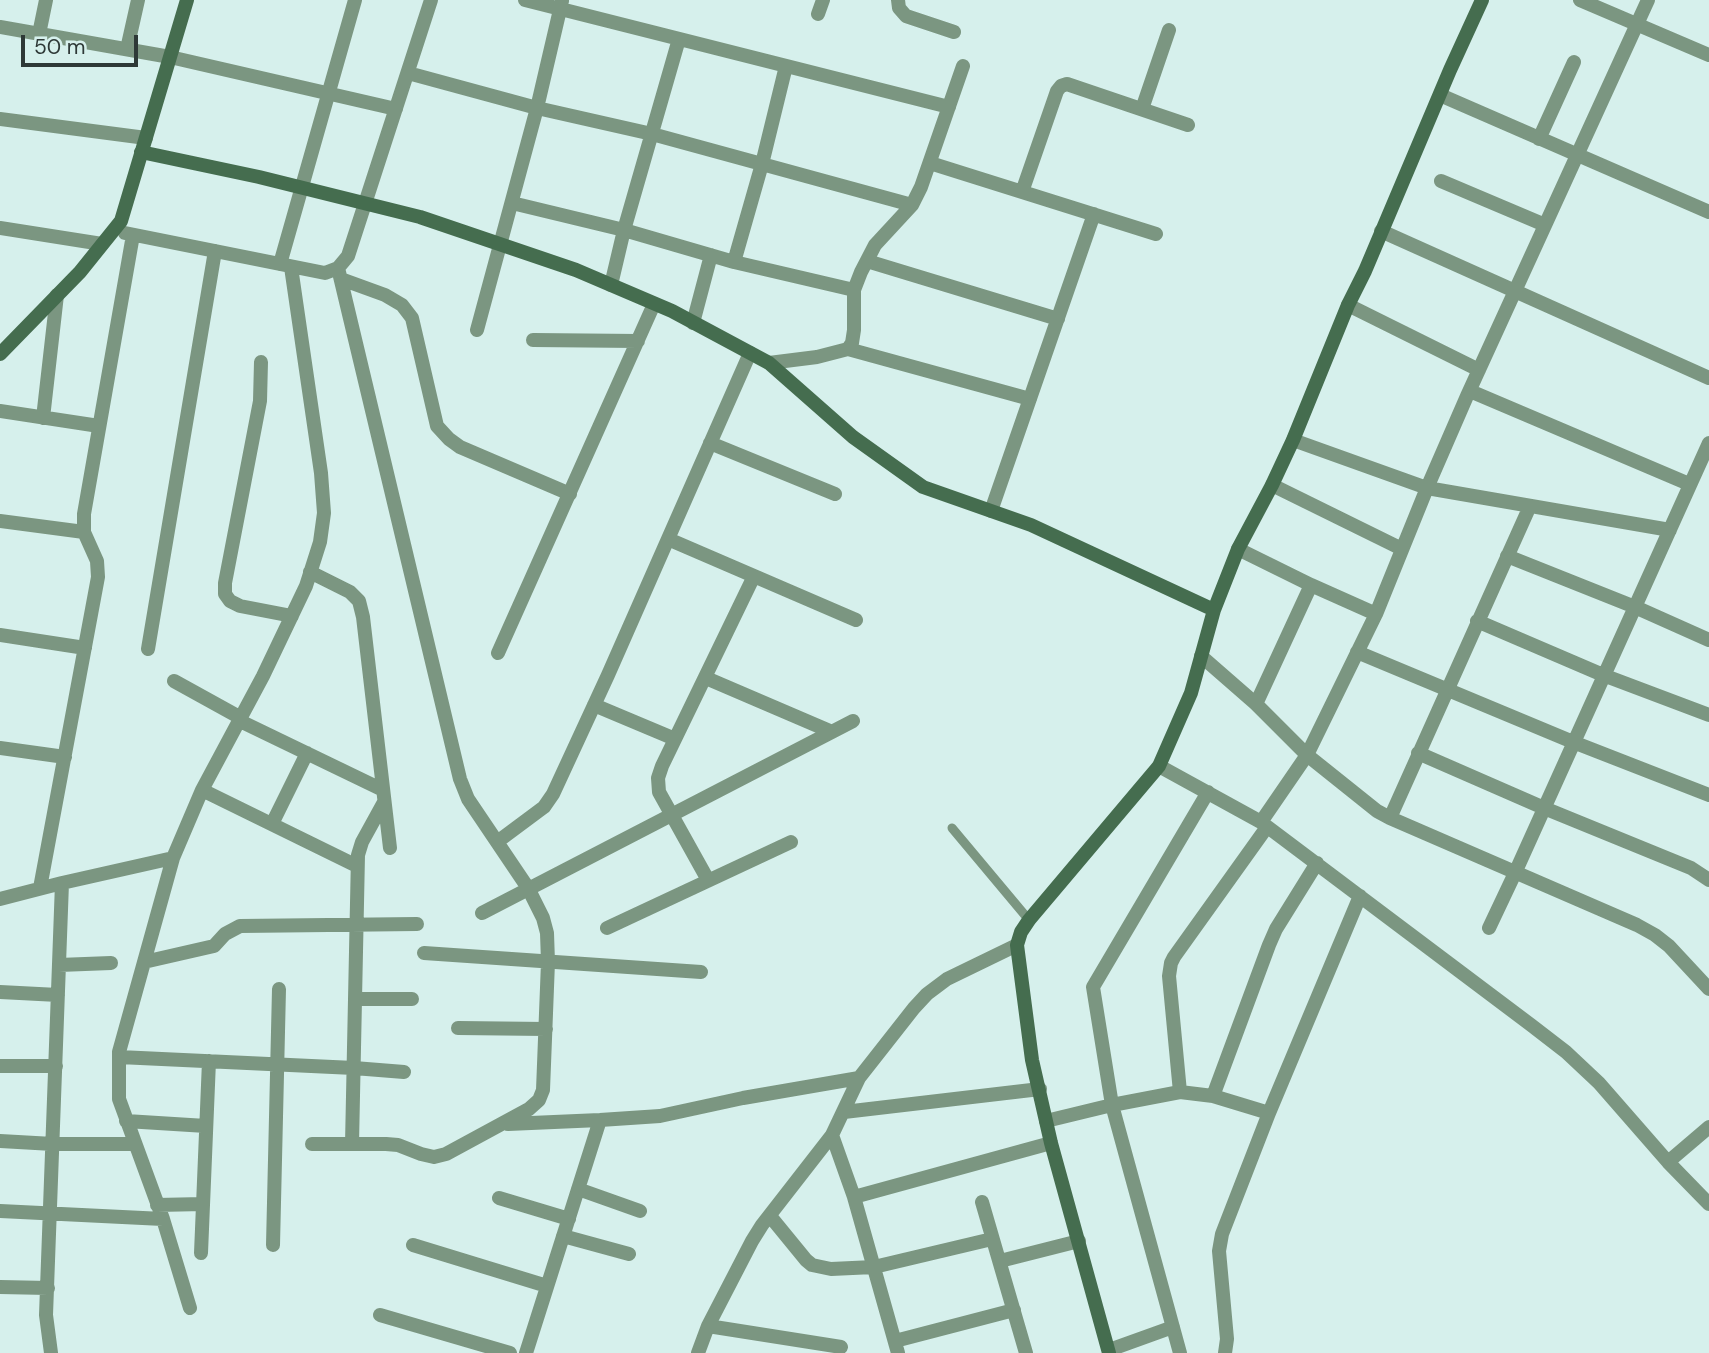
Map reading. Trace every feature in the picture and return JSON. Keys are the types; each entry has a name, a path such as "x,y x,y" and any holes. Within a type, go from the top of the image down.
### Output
{"street":[{"path":"39,34 46,0"},
{"path":"127,49 138,0"},
{"path":"0,354 79,272 121,221 187,0"},
{"path":"190,1308 163,1219 119,1099 119,1052 173,858 202,790 241,719 306,586 320,542 324,513 321,473 286,266 302,188 355,0"},
{"path":"312,1144 386,1143 434,1157 446,1154 529,1109 539,1100 543,1090 549,945 547,933 528,888 468,799 460,779 340,274 431,0"},
{"path":"525,0 562,5 679,39 950,107"},
{"path":"898,0 899,8 906,16 954,32"},
{"path":"1173,1328 1109,1352 1051,1143 1032,1060 1017,945 1029,920 1159,766 1191,693 1214,610 1238,549 1293,440 1348,305 1482,0"},
{"path":"1580,0 1709,55"},
{"path":"1180,1092 1169,976 1171,963 1307,755 1376,614 1469,391 1648,0"},
{"path":"477,330 562,5"},
{"path":"0,27 170,57 396,109"},
{"path":"1142,109 1169,30"},
{"path":"611,285 624,230 679,39"},
{"path":"1539,139 1574,62"},
{"path":"734,262 786,66"},
{"path":"848,349 854,330 854,290 875,245 912,205 921,187 963,66"},
{"path":"408,73 537,108 652,134 912,205"},
{"path":"1023,192 1061,86 1067,84 1188,125"},
{"path":"1440,95 1709,212"},
{"path":"0,119 144,145 420,217 576,270 654,304 769,363 853,437 923,487 1031,525 1214,610"},
{"path":"930,163 1156,234"},
{"path":"1441,181 1545,225"},
{"path":"512,203 624,230 734,262 854,290"},
{"path":"991,511 1094,214"},
{"path":"0,228 102,244"},
{"path":"113,231 286,266 340,274 385,295 402,305 412,318 438,426 449,439 460,447 570,494"},
{"path":"1381,231 1709,378"},
{"path":"40,888 99,577 97,561 84,532 84,514 133,235"},
{"path":"148,649 215,251"},
{"path":"693,323 711,256"},
{"path":"867,261 1058,319"},
{"path":"43,418 57,295"},
{"path":"498,653 654,304"},
{"path":"1348,305 1479,370"},
{"path":"533,340 638,341"},
{"path":"769,363 817,358 848,349 1030,399"},
{"path":"498,842 544,807 553,794 750,353"},
{"path":"261,362 260,401 225,594 230,601 240,606 292,616"},
{"path":"1469,391 1689,484"},
{"path":"0,411 99,426"},
{"path":"1293,440 1427,488 1670,530"},
{"path":"710,443 835,494"},
{"path":"1489,928 1689,484 1705,463 1709,443"},
{"path":"1272,485 1402,550"},
{"path":"1390,818 1530,506"},
{"path":"0,521 84,532"},
{"path":"668,539 856,620"},
{"path":"1238,549 1376,614"},
{"path":"1507,556 1709,640"},
{"path":"310,572 350,592 359,601 390,848"},
{"path":"708,880 659,792 658,778 754,576"},
{"path":"1256,704 1311,585"},
{"path":"1477,621 1603,675 1709,715"},
{"path":"0,635 85,648"},
{"path":"1357,652 1709,796"},
{"path":"1201,656 1256,704 1307,755 1365,802 1390,818 1637,925 1655,935 1676,953 1709,989"},
{"path":"706,678 832,732"},
{"path":"174,681 384,796"},
{"path":"594,705 675,739"},
{"path":"482,913 853,721"},
{"path":"0,748 65,757"},
{"path":"271,824 307,753"},
{"path":"1418,753 1707,876"},
{"path":"1159,766 1264,824 1566,1052 1599,1083 1709,1204"},
{"path":"202,790 357,866"},
{"path":"1180,1353 1112,1105 1093,986 1208,792"},
{"path":"352,1144 358,855 384,796"},
{"path":"607,928 791,842"},
{"path":"0,899 173,858"},
{"path":"1213,1096 1276,929 1317,863"},
{"path":"51,1353 46,1315 62,883"},
{"path":"1225,1353 1227,1339 1219,1251 1222,1234 1269,1113 1360,896"},
{"path":"144,962 214,947 225,934 240,926 417,924"},
{"path":"698,1353 708,1326 752,1241 832,1135 859,1078 927,994 947,979 1017,945"},
{"path":"424,953 701,972"},
{"path":"59,965 111,963"},
{"path":"273,1245 279,989"},
{"path":"0,992 58,995"},
{"path":"355,999 412,999"},
{"path":"458,1028 546,1029"},
{"path":"119,1058 404,1072"},
{"path":"201,1252 209,1061"},
{"path":"0,1066 55,1066"},
{"path":"503,1124 660,1116 743,1098 859,1078"},
{"path":"844,1112 1040,1089"},
{"path":"1046,1121 1180,1092 1213,1096 1269,1113"},
{"path":"126,1121 206,1126"},
{"path":"526,1353 600,1121"},
{"path":"1668,1162 1709,1127"},
{"path":"832,1135 854,1197 897,1347 1014,1310"},
{"path":"0,1141 135,1144"},
{"path":"854,1197 1051,1143"},
{"path":"578,1189 640,1211"},
{"path":"499,1198 569,1219"},
{"path":"982,1202 1026,1353"},
{"path":"157,1205 203,1204"},
{"path":"0,1211 163,1219"},
{"path":"770,1216 806,1260 812,1265 831,1269 874,1267 992,1239"},
{"path":"563,1236 629,1254"},
{"path":"1000,1261 1079,1241"},
{"path":"413,1245 547,1286"},
{"path":"0,1287 48,1288"},
{"path":"380,1315 510,1353"},
{"path":"708,1326 841,1348"}],"lane":[{"path":"952,828 1029,920"}]}
